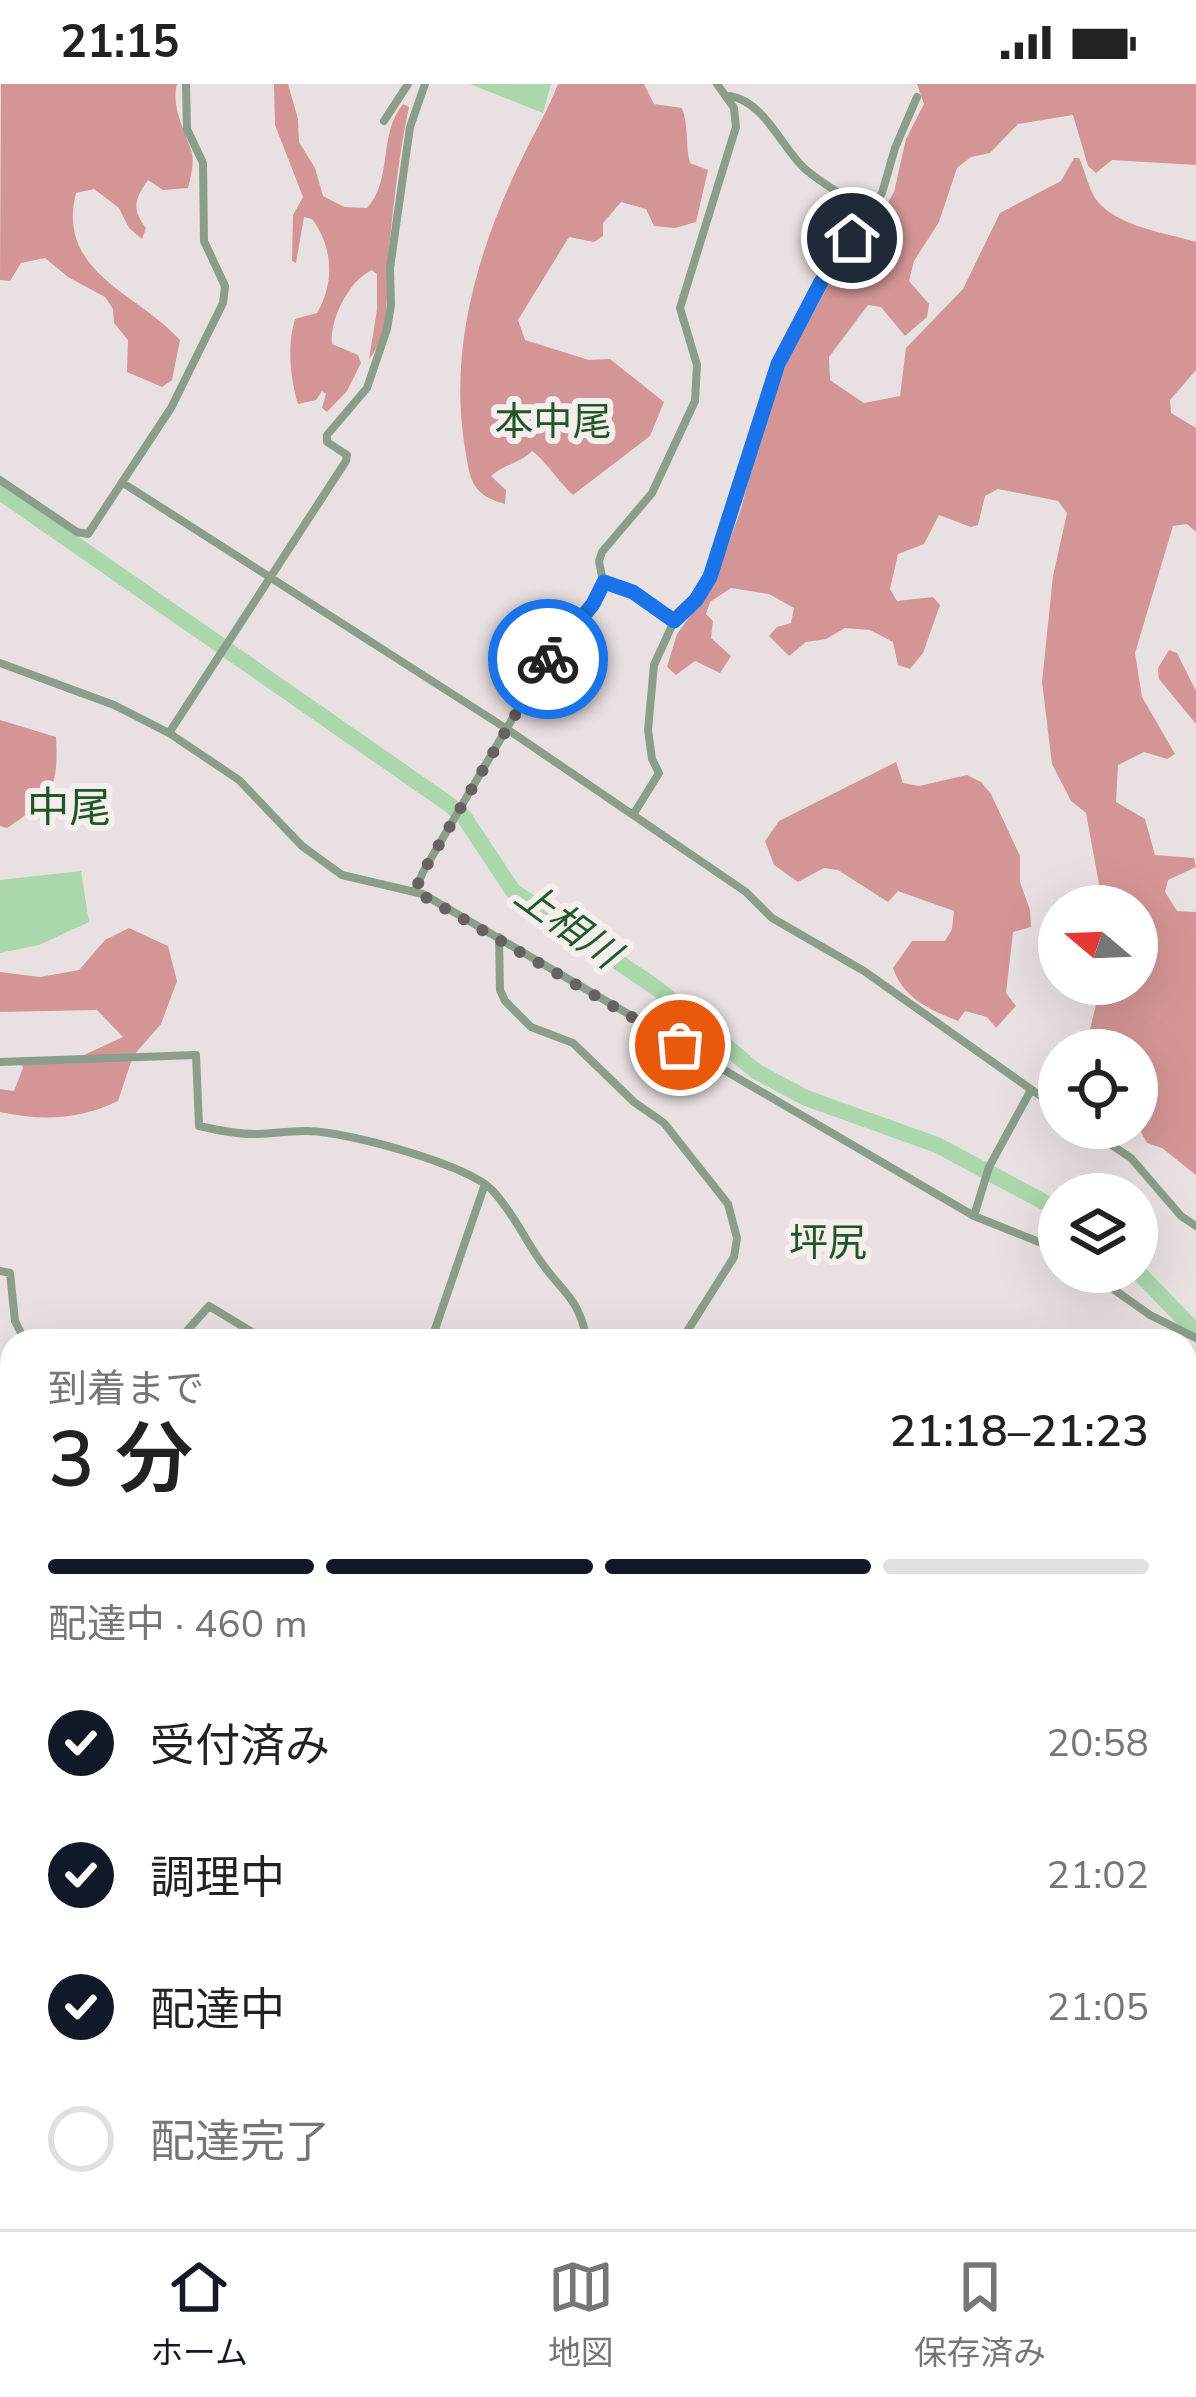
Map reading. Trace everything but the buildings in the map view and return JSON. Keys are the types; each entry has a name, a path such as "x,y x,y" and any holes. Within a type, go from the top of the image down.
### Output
{"street":[{"path":"0,480 82,535 94,529 181,391 225,292 204,241 202,163 187,130 186,84"},
{"path":"384,122 408,84"},
{"path":"169,733 346,461 346,455 327,442 327,435 352,409 374,372 391,304 390,268 410,128 425,84"},
{"path":"415,891 548,660 593,604 604,582 602,552 652,493 695,401 697,365 680,308 736,128 728,96 717,84"},
{"path":"728,96 742,98 756,110 802,167 871,213"},
{"path":"633,814 659,772 648,730 654,665 674,621 696,600 710,577 778,364 821,282 882,193 916,97"},
{"path":"123,483 507,729 746,892 772,918 875,979 1038,1095"},
{"path":"604,582 633,592 674,621"},
{"path":"0,663 114,705 169,733 239,780 271,818 342,875 415,891 974,1216 1038,1242"},
{"path":"499,938 500,990 505,1001 531,1027 573,1043 634,1102 664,1123 728,1204 737,1238 734,1257 688,1329"},
{"path":"0,1062 196,1055 199,1126 254,1134 309,1130 366,1139 421,1155 485,1184 516,1219 550,1278 580,1307 585,1329"},
{"path":"974,1216 987,1171 1031,1090"},
{"path":"1116,1149 1196,1226"},
{"path":"435,1329 485,1184"},
{"path":"0,1271 10,1273 19,1329"},
{"path":"1119,1293 1179,1329"},
{"path":"189,1329 209,1306 247,1329"}],"shaded area":[{"path":"1,84 177,84 177,110 193,159 188,188 163,190 148,180 137,204 146,228 142,239 129,228 119,208 94,189 76,193 73,220 89,262 180,340 172,380 162,387 127,372 128,340 114,323 113,309 105,297 45,258 21,263 10,281 0,280"},
{"path":"274,84 288,84 299,142 315,168 323,196 344,207 367,208 375,197 390,129 403,104 409,107 382,335 369,359 377,310 377,274 372,270 349,291 334,324 332,344 358,355 361,363 347,391 327,412 322,408 326,394 322,391 316,400 298,404 293,383 290,350 295,319 317,313 327,289 329,265 319,230 312,219 304,217 296,263 292,261 293,215 303,197 275,125"},
{"path":"470,84 551,84 543,113"},
{"path":"558,84 644,84 654,104 682,108 690,163 708,170 696,222 675,228 654,226 646,209 621,202 603,223 603,236 594,242 569,237 518,320 525,340 589,360 610,359 664,402 650,436 573,495 532,451 491,476 506,490 505,504 477,489 470,474 461,404 465,329 495,220"},
{"path":"917,84 1196,84 1196,165 1112,160 1096,173 1088,166 1073,115 1018,124 990,153 971,157 957,168 939,222 914,261 909,281 929,304 927,317 905,336 881,307 868,305 829,357 830,380 864,403 900,396 906,348 963,289 1000,213 1061,181 1074,158 1079,158 1092,193 1107,211 1144,228 1196,242 1196,370 1170,400 1171,413 1196,428 1196,532 1187,524 1173,526 1135,653 1142,697 1175,754 1167,759 1144,752 1118,765 1116,802 1145,819 1155,855 1194,858 1196,867 1168,880 1165,892 1177,911 1196,912 1196,1175 1158,1147 1158,1029 1090,1029 1096,1005 1158,1005 1158,885 1099,885 1086,813 1071,801 1052,764 1042,682 1053,576 1067,513 1058,501 998,489 985,496 978,525 971,527 939,515 924,544 898,554 890,589 897,601 933,597 940,605 923,653 910,669 898,665 893,642 870,630 845,628 826,639 806,642 789,656 769,636 777,627 791,623 794,608 769,594 731,588 710,602 706,614 713,621 711,638 731,656 720,673 695,661 676,675 667,667 677,634 714,584 787,362 831,280 876,224 894,192 906,139 924,104"},
{"path":"1169,650 1177,653 1196,691 1196,724 1159,679 1158,668"},
{"path":"0,720 56,737 56,770 49,792 7,828 0,826"},
{"path":"896,762 903,783 919,786 967,775 981,782 1020,856 1020,882 1031,927 1013,932 1006,993 1016,1006 996,1028 987,1017 965,1011 958,1021 928,1007 903,987 893,968 912,941 945,941 954,911 898,891 888,902 838,870 824,868 798,882 774,865 765,841 779,821"},
{"path":"81,871 89,922 39,945 0,953 0,880"},
{"path":"129,928 168,946 177,981 161,1024 133,1056 118,1101 60,1117 0,1112 0,1089 14,1091 21,1062 84,1055 123,1037 97,1010 0,1012 0,972 40,977 79,970 105,940"}],"waterway":[{"name":"上相川","path":"0,492 450,805 464,817 513,891 658,989 757,1072 806,1098 937,1145 1038,1199"},
{"name":"上相川","path":"1158,1293 1193,1329"}],"way so far":[{"path":"548,659 415,891 680,1045"}],"district":[{"name":"本中尾","path":"553,422"},
{"name":"中尾","path":"69,808"},
{"name":"坪尻","path":"828,1243"}],"route":[{"path":"548,659 593,604 604,582 633,592 674,621 696,600 710,577 737,501 778,364 821,282 852,238"}]}
